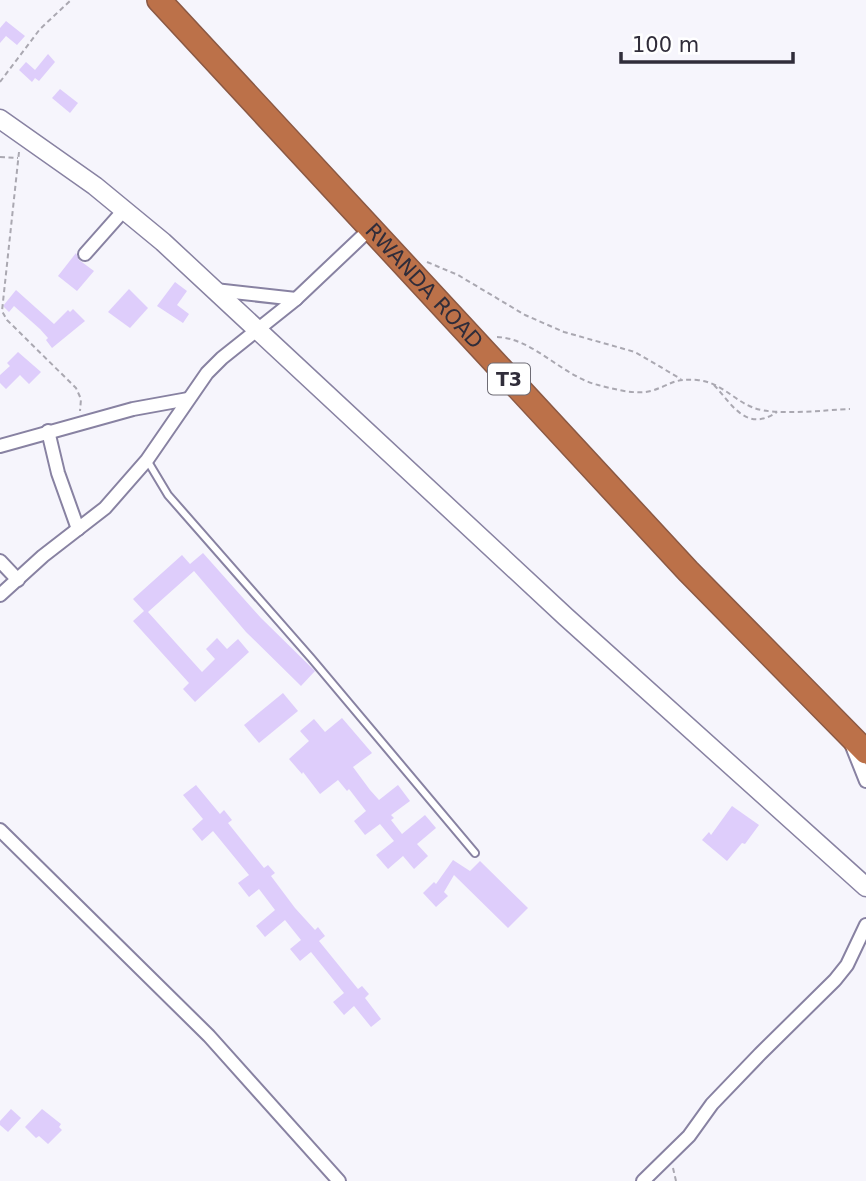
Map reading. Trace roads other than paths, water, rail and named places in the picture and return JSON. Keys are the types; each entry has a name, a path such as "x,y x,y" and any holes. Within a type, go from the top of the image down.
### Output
{"highway":[{"name":"RWANDA ROAD","path":"159,0 688,571 866,752"}],"street":[{"path":"0,119 95,186 163,242 626,672 866,887"},
{"path":"85,254 124,210"},
{"path":"0,595 43,556 104,508 147,460 207,373 222,358 258,332 296,299 371,228"},
{"path":"215,290 296,299"},
{"path":"0,446 80,422 188,399"},
{"path":"48,431 58,473 78,529"},
{"path":"0,561 18,580"},
{"path":"847,732 866,781"},
{"path":"0,830 209,1036 339,1181"},
{"path":"643,1181 689,1136 712,1104 750,1064 835,980 847,965 866,925"}],"lane":[{"path":"147,460 167,495 311,658 475,853"}]}
